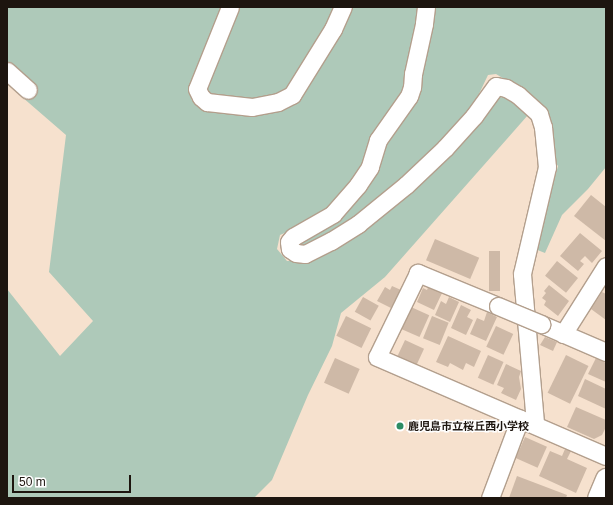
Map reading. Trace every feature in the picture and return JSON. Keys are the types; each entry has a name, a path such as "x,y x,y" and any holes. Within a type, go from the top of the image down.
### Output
{"street":[{"path":"230,7 197,89 201,97 207,102 252,107 278,102 292,95 333,29 343,7"},
{"path":"426,7 424,24 413,74 412,87 408,96 378,140 370,167 358,185 333,214 293,237 289,242 290,249 296,253 305,254 332,241 358,224 406,185 446,148 474,116 496,86 506,88 518,95 539,114 543,127 546,167 522,274 527,421 490,498"},
{"path":"7,71 28,90"},
{"path":"563,334 606,266"},
{"path":"606,352 418,273 377,357 606,456"},
{"path":"598,498 606,479"}],"green space":[{"path":"7,7 224,7 190,88 191,99 201,108 231,114 256,114 291,103 350,7 421,7 406,91 366,165 338,203 314,220 280,235 277,249 287,261 305,261 388,209 448,158 495,96 510,99 528,115 385,277 341,313 332,346 308,395 272,480 254,498 7,498 7,289 60,356 93,321 49,272 66,135 7,84"},
{"path":"236,7 337,7 285,92 269,99 216,98 206,92 205,85"},
{"path":"432,7 606,7 606,167 588,189 562,215 545,253 535,249 558,166 549,154 547,116 506,80 496,74 488,75 468,117 386,196 336,233 305,246 300,243 302,238 337,219 385,135 407,111"}],"building":[{"path":"591,195 606,207 606,241 574,216"},
{"path":"580,233 602,251 592,263 585,256 580,261 584,264 578,271 560,256"},
{"path":"435,239 479,258 470,279 426,260"},
{"path":"489,251 500,251 500,291 489,291"},
{"path":"557,261 578,278 566,293 545,276"},
{"path":"429,285 443,291 434,310 417,302 423,288 427,290"},
{"path":"549,285 569,301 558,316 544,305 546,301 542,298 546,293 544,291"},
{"path":"392,286 401,290 391,308 377,301 385,287 390,290"},
{"path":"602,292 606,294 606,320 591,309"},
{"path":"363,297 379,306 371,321 355,312"},
{"path":"449,297 459,302 450,322 435,315 441,301 446,304"},
{"path":"461,305 471,310 467,317 473,320 466,335 451,328"},
{"path":"411,307 429,315 420,337 401,329"},
{"path":"487,312 497,317 486,341 470,334 477,318 484,321"},
{"path":"346,316 371,328 362,348 336,336"},
{"path":"432,316 449,323 440,345 423,338"},
{"path":"496,326 513,334 503,355 486,347"},
{"path":"448,336 481,351 474,367 466,363 463,370 450,363 448,367 436,362"},
{"path":"545,337 557,342 553,351 540,345"},
{"path":"405,340 424,349 416,365 397,356"},
{"path":"488,355 504,362 493,385 478,378"},
{"path":"566,355 588,366 570,404 548,393"},
{"path":"335,358 360,369 349,394 324,383"},
{"path":"596,358 606,363 606,382 588,374"},
{"path":"506,364 521,371 519,377 521,389 516,400 501,393 504,388 497,385"},
{"path":"585,379 606,389 606,409 578,396"},
{"path":"576,407 606,420 606,427 602,435 594,439 567,427"},
{"path":"525,437 547,447 538,468 516,458"},
{"path":"565,449 571,451 567,459 587,468 576,493 539,476 550,451 562,456"},
{"path":"517,476 567,495 566,498 509,498"}],"place":[{"name":"鹿児島市立桜丘西小学校","path":"400,426"}]}
